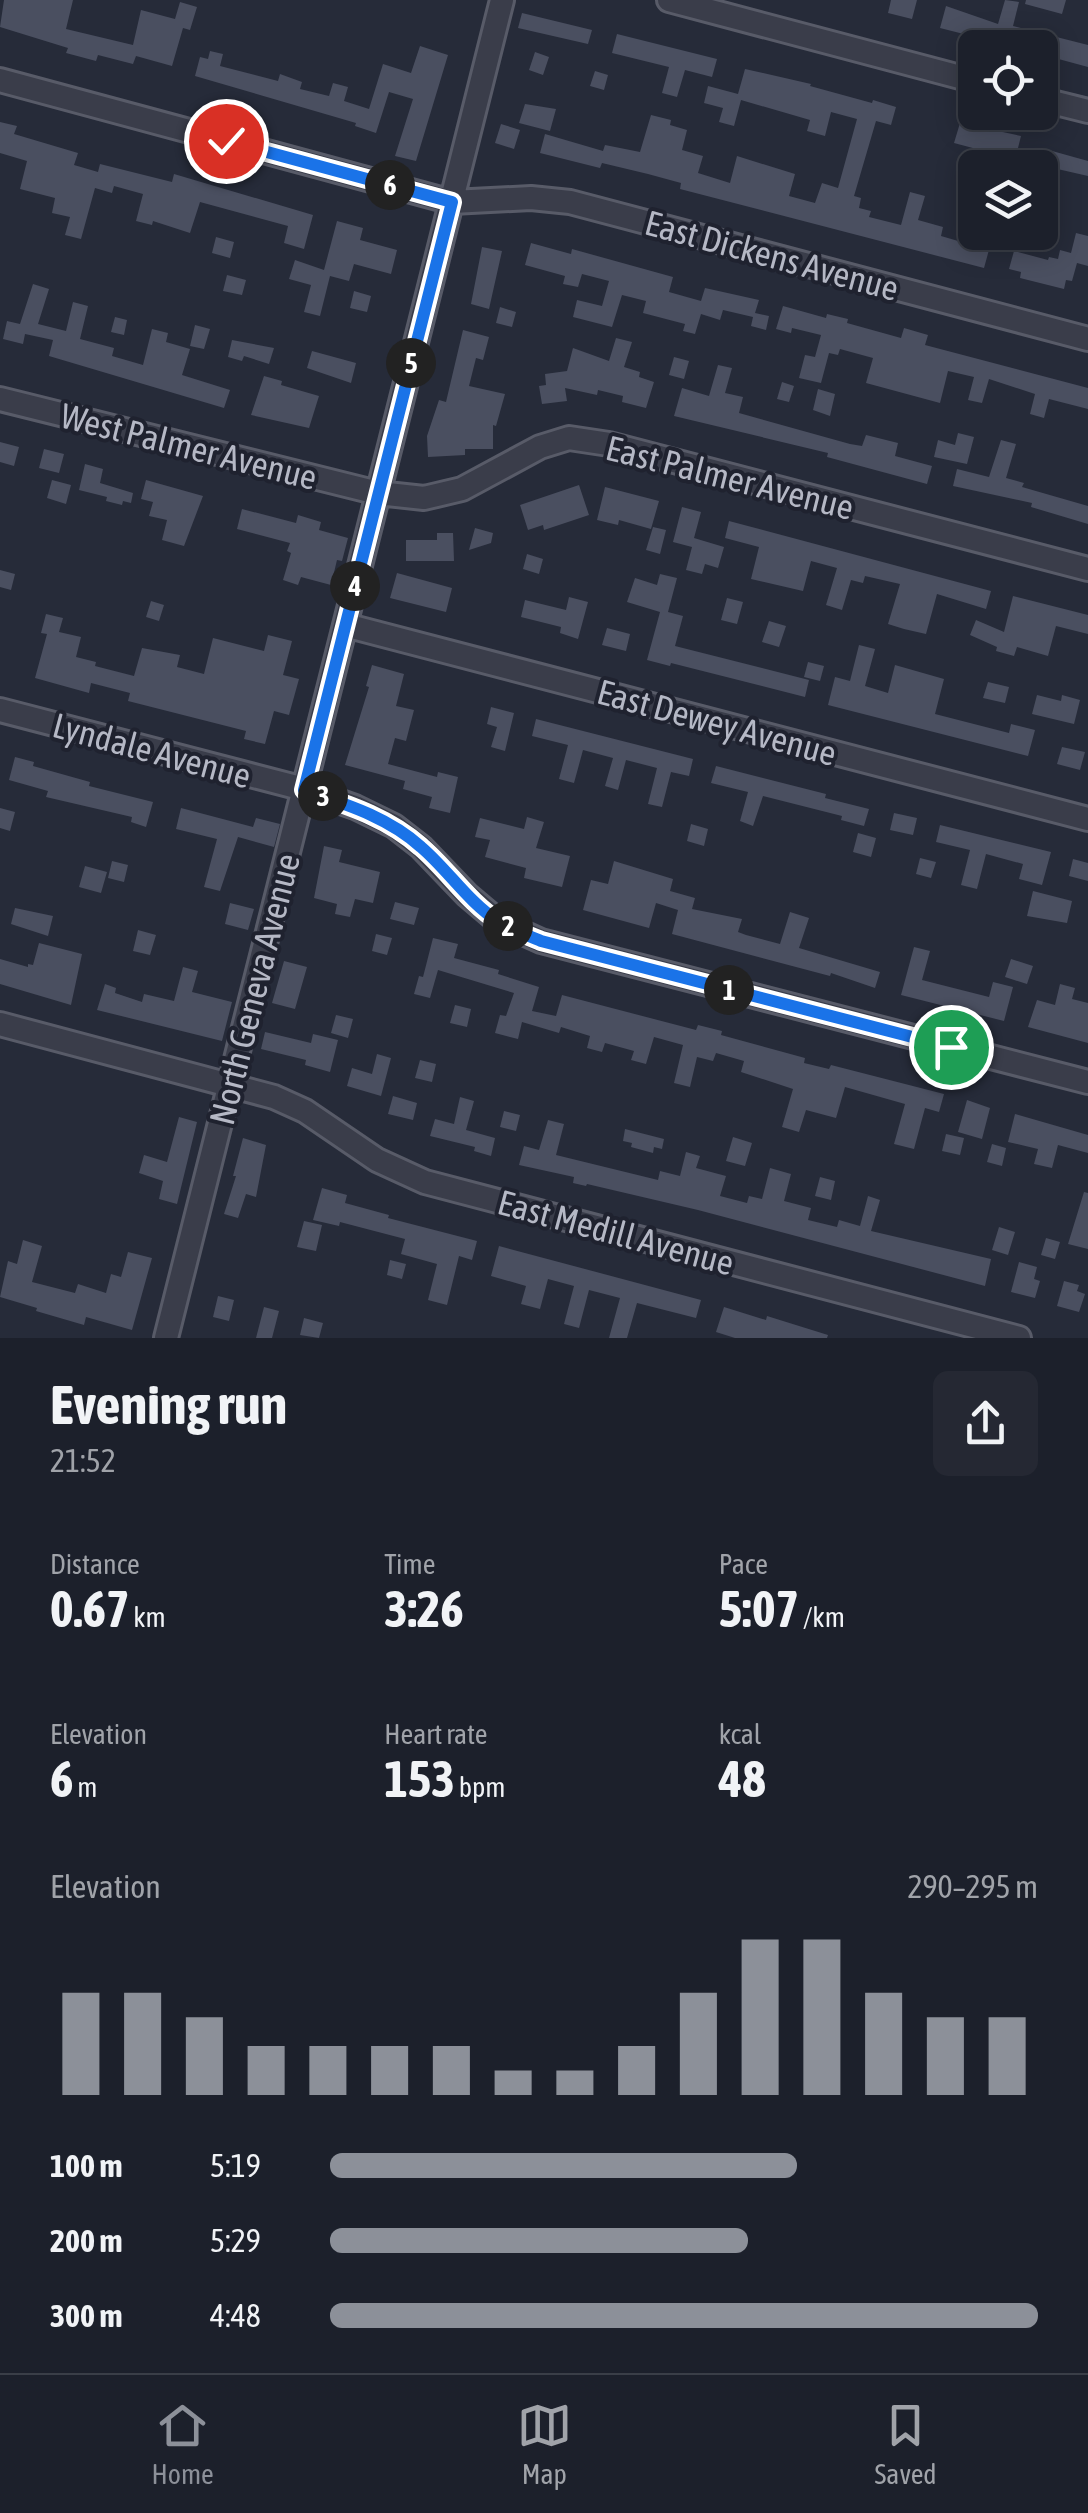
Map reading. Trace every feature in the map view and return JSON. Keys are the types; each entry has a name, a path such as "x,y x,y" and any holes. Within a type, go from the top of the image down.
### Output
{"street":[{"name":"North Geneva Avenue","path":"166,1338 502,0"},
{"path":"668,0 958,77"},
{"name":"East Dickens Avenue","path":"0,80 452,202 530,198 570,202 1088,338"},
{"path":"1058,104 1088,112"},
{"name":"West Palmer Avenue","path":"0,399 378,493"},
{"name":"East Palmer Avenue","path":"378,493 424,498 462,489 540,447 569,438 609,444 1088,569"},
{"name":"East Dewey Avenue","path":"345,625 1088,819"},
{"name":"Lyndale Avenue","path":"0,710 355,807 394,826 422,847 499,922 541,941 1088,1082"},
{"name":"East Medill Avenue","path":"0,1024 274,1096 304,1111 377,1160 425,1182 1019,1338"}],"building":[{"path":"4,0 73,0 66,29 133,45 141,10 175,19 180,2 197,7 190,30 183,28 172,66 136,56 133,64 98,55 96,61 66,53 68,48 0,27"},
{"path":"891,0 917,0 912,19 888,13"},
{"path":"1005,0 1019,2 1013,26 1029,30 958,33 940,28 946,6 998,24"},
{"path":"1026,0 1066,0 1062,14 1025,4"},
{"path":"522,13 592,30 588,44 518,28"},
{"path":"617,34 717,59 712,77 685,70 677,97 662,93 669,67 612,53"},
{"path":"1058,37 1088,45 1088,67 1058,59"},
{"path":"420,46 448,55 416,161 395,156 413,99 389,92 376,133 355,126 356,123 195,76 200,57 208,59 210,51 223,54 220,66 278,81 280,74 302,82 300,89 329,96 333,83 348,87 344,101 369,109 383,64 411,73"},
{"path":"535,52 549,57 543,75 529,70"},
{"path":"745,69 896,107 891,125 876,121 854,196 861,198 859,208 871,211 869,217 901,225 910,192 925,196 918,220 943,227 941,236 958,241 958,250 989,250 984,268 680,189 681,183 648,174 602,163 600,168 540,153 545,134 603,151 605,145 640,152 651,115 671,120 670,125 687,130 682,150 703,156 698,173 730,183 737,156 795,174 789,196 815,203 822,183 838,188 857,119 831,112 825,136 807,131 810,120 741,100 734,126 719,122 723,108 704,103 708,86 738,94"},
{"path":"595,71 608,75 604,90 590,86"},
{"path":"525,104 556,109 550,131 519,123"},
{"path":"0,122 17,126 14,134 78,153 74,165 98,172 100,164 172,182 174,174 313,215 304,249 284,243 288,226 200,202 190,233 153,221 152,225 136,221 143,194 114,186 112,193 95,188 81,239 65,235 70,217 52,213 55,198 20,189 27,161 0,153"},
{"path":"501,124 520,130 514,149 495,143"},
{"path":"958,130 993,130 1021,136 1018,150 980,150 954,143"},
{"path":"1058,153 1088,161 1088,176 1058,169"},
{"path":"337,221 363,228 360,240 397,250 391,274 354,264 349,281 330,276 320,316 304,312 311,285 289,279 295,260 324,270"},
{"path":"1076,233 1088,236 1088,266 1077,263 1072,281 1066,280 1064,289 1020,278 1021,272 1009,269 1014,251 1048,260 1058,259 1060,250 1071,253"},
{"path":"216,237 234,242 230,258 212,253"},
{"path":"531,243 571,254 572,249 673,277 669,292 701,301 705,288 759,300 755,313 769,316 766,330 751,326 753,317 723,310 720,320 701,314 695,334 683,331 685,324 643,313 646,301 622,295 612,327 573,317 577,300 602,306 609,281 582,274 578,287 563,284 565,276 525,265"},
{"path":"482,247 502,251 489,309 471,304"},
{"path":"227,275 246,280 242,295 223,291"},
{"path":"33,284 49,289 38,324 66,331 73,302 88,306 80,339 114,348 112,356 143,365 152,329 168,333 166,342 190,349 182,375 230,390 224,408 49,356 53,340 25,334 23,344 3,339 7,321 20,324"},
{"path":"354,291 371,296 367,312 350,308"},
{"path":"783,306 826,318 827,314 848,319 847,323 901,338 904,328 928,335 925,345 1088,388 1088,409 1049,399 1044,418 1030,414 1035,394 989,379 982,403 968,400 974,377 948,371 940,403 866,383 873,358 840,349 838,355 829,353 821,383 799,378 805,355 815,357 821,335 792,328 791,333 776,329"},
{"path":"500,307 516,312 512,327 496,323"},
{"path":"115,317 127,320 124,335 111,332"},
{"path":"195,325 210,329 204,349 190,346"},
{"path":"463,330 489,337 483,360 476,358 469,386 505,394 496,426 493,425 493,449 465,449 465,455 428,457 427,436 439,400 446,402"},
{"path":"616,338 632,342 624,367 654,382 646,408 622,402 623,396 565,388 567,401 542,404 539,386 546,385 545,374 567,371 573,348 609,361"},
{"path":"232,340 274,348 269,364 244,356 242,361 228,357"},
{"path":"312,351 356,363 351,383 307,368"},
{"path":"674,357 689,361 684,379 669,375"},
{"path":"718,365 732,368 725,393 743,397 739,413 850,444 862,446 866,435 898,443 895,456 932,466 927,484 827,457 828,453 674,416 682,388 709,396"},
{"path":"264,376 319,396 309,428 251,415"},
{"path":"782,382 794,386 789,402 777,399"},
{"path":"818,389 835,394 830,416 813,410"},
{"path":"958,433 974,437 967,464 934,457 938,440 955,445"},
{"path":"1001,440 1016,444 1006,478 1024,483 1022,487 1088,506 1088,524 1031,507 1032,503 953,486 957,469 989,477"},
{"path":"0,442 19,447 14,466 0,462"},
{"path":"44,449 64,454 59,473 39,468"},
{"path":"85,464 103,469 100,483 133,493 131,503 106,501 107,497 79,490"},
{"path":"52,480 71,485 66,504 47,498"},
{"path":"146,480 203,496 184,546 162,540 167,520 149,516 153,502 141,499"},
{"path":"579,485 589,515 544,530 543,525 528,530 520,505"},
{"path":"605,487 659,501 651,529 619,520 618,525 597,520"},
{"path":"682,507 701,512 694,538 724,547 718,568 705,564 702,574 686,570 692,547 673,542"},
{"path":"242,509 296,523 298,515 321,522 319,530 348,538 331,585 301,577 298,585 283,580 290,543 237,529"},
{"path":"729,521 991,591 986,609 937,594 926,634 904,629 888,624 900,584 865,576 863,583 851,580 842,610 826,605 837,568 811,561 803,591 751,579 759,547 725,538"},
{"path":"653,527 666,530 660,554 646,550"},
{"path":"475,528 493,533 491,543 469,550"},
{"path":"437,533 453,533 454,561 406,561 406,540 437,540"},
{"path":"527,554 543,559 539,574 523,569"},
{"path":"0,570 15,574 11,590 0,587"},
{"path":"397,573 452,588 446,612 390,598"},
{"path":"660,574 677,578 668,612 683,616 675,646 809,680 805,697 647,660 660,612 627,602 635,578 657,585"},
{"path":"1013,596 1088,615 1088,634 1056,626 1048,656 1017,647 1014,656 996,651 997,647 970,635 976,620 1004,632"},
{"path":"569,597 588,602 578,639 560,633 561,627 521,617 525,600 566,610"},
{"path":"727,598 743,602 737,624 721,620"},
{"path":"151,601 164,605 159,621 146,617"},
{"path":"46,614 63,618 59,632 81,637 76,657 134,676 142,648 180,655 177,667 204,674 213,638 264,651 268,635 292,641 283,675 299,679 289,715 274,711 265,744 244,739 246,731 128,701 130,693 91,683 89,693 35,678 47,634 41,633"},
{"path":"769,621 786,626 779,647 762,642"},
{"path":"607,628 630,634 626,651 602,645"},
{"path":"859,645 875,649 865,686 888,693 895,665 944,679 935,714 1009,733 1011,724 1035,730 1028,756 828,705 835,677 850,681"},
{"path":"808,662 824,666 820,681 804,677"},
{"path":"372,665 404,674 396,706 414,710 406,741 395,738 388,764 437,777 438,772 458,777 450,813 429,808 432,797 403,789 405,781 345,765"},
{"path":"988,682 1009,687 1005,703 983,698"},
{"path":"1037,695 1061,701 1062,695 1080,700 1074,724 1032,714"},
{"path":"491,707 514,713 505,751 491,747 497,727 487,724"},
{"path":"536,719 693,759 689,776 671,772 662,807 648,804 657,768 626,760 618,790 605,786 613,758 583,750 574,783 559,779 568,745 532,736"},
{"path":"1062,747 1085,752 1080,770 1057,764"},
{"path":"15,757 90,782 89,786 153,802 146,827 131,822 132,817 46,797 48,791 9,780"},
{"path":"716,766 869,809 864,826 841,820 842,816 763,796 753,826 740,821 748,792 711,783"},
{"path":"0,808 15,812 10,831 0,828"},
{"path":"181,808 253,827 256,818 280,824 274,847 238,837 220,891 204,887 217,839 176,829"},
{"path":"894,813 917,818 913,835 890,830"},
{"path":"527,817 544,822 536,848 570,856 562,887 524,878 526,868 485,857 490,840 475,837 480,818 524,829"},
{"path":"691,824 708,829 704,846 687,841"},
{"path":"940,825 1051,852 1042,885 1019,879 1023,864 986,854 977,889 961,885 970,850 936,842"},
{"path":"858,833 876,838 871,857 853,852"},
{"path":"324,846 342,850 339,862 380,872 373,903 355,899 350,917 335,914 337,904 314,898"},
{"path":"920,858 936,862 931,878 916,874"},
{"path":"1073,859 1088,863 1088,881 1069,876"},
{"path":"112,861 128,865 124,882 108,878"},
{"path":"614,861 673,879 670,891 695,898 692,909 742,919 738,932 746,935 780,944 790,912 809,918 799,948 880,972 875,988 831,973 830,976 672,934 678,910 656,903 649,928 583,910 591,880 608,884"},
{"path":"85,866 107,872 101,893 79,887"},
{"path":"1033,891 1072,901 1067,923 1027,916"},
{"path":"395,902 419,908 414,925 390,919"},
{"path":"230,903 254,909 248,930 225,924"},
{"path":"15,908 53,916 48,936 11,924"},
{"path":"138,930 156,935 150,955 133,951"},
{"path":"376,934 392,938 387,955 372,951"},
{"path":"433,938 458,944 454,958 499,970 498,974 539,987 532,1011 556,1016 562,995 696,1030 698,1025 805,1058 804,1063 829,1069 831,1065 944,1094 939,1112 925,1108 914,1149 894,1144 905,1104 845,1087 836,1118 806,1110 799,1132 782,1127 793,1089 741,1072 744,1061 716,1053 713,1061 697,1057 690,1087 674,1083 683,1045 654,1037 646,1064 631,1060 634,1051 605,1043 602,1052 587,1048 590,1036 561,1027 559,1033 522,1022 518,1039 495,1033 500,1015 506,1016 514,993 438,970 430,998 414,994 419,976 423,977"},
{"path":"39,943 82,954 71,1005 0,984 0,959 33,965"},
{"path":"914,947 930,951 922,980 989,997 993,982 1013,987 1004,1021 901,995"},
{"path":"1011,959 1033,966 1027,984 1005,977"},
{"path":"284,961 307,967 295,1009 272,1003"},
{"path":"183,967 198,971 192,992 232,1002 222,1041 97,1010 105,984 116,988 115,993 142,1002 144,994 174,1001"},
{"path":"1060,984 1075,988 1072,999 1088,1003 1088,1043 1028,1027 1037,1000 1055,1005"},
{"path":"455,1005 471,1009 467,1027 450,1023"},
{"path":"336,1015 353,1019 348,1038 331,1033"},
{"path":"265,1032 311,1043 313,1034 338,1040 330,1072 305,1065 306,1060 261,1049"},
{"path":"377,1054 391,1058 381,1096 347,1086 352,1068 372,1074"},
{"path":"420,1060 436,1064 432,1082 415,1078"},
{"path":"393,1096 417,1103 413,1120 388,1114"},
{"path":"460,1097 474,1101 466,1130 495,1138 491,1156 474,1151 475,1147 430,1136 435,1119 454,1124"},
{"path":"967,1100 990,1108 982,1139 958,1132"},
{"path":"504,1111 520,1115 516,1131 500,1127"},
{"path":"1015,1114 1088,1135 1088,1153 1058,1145 1052,1168 1034,1164 1038,1149 1008,1142"},
{"path":"179,1117 197,1122 177,1204 159,1199 163,1181 139,1173 144,1155 167,1162"},
{"path":"548,1120 564,1124 556,1155 658,1180 660,1171 680,1176 686,1152 700,1156 696,1168 726,1176 720,1196 747,1203 749,1196 762,1199 770,1168 791,1174 784,1201 811,1208 808,1220 837,1227 839,1220 860,1226 868,1196 880,1200 871,1231 991,1259 985,1286 698,1210 573,1183 574,1177 519,1165 524,1146 539,1150"},
{"path":"625,1129 664,1139 662,1149 654,1147 653,1153 631,1147 632,1143 623,1141"},
{"path":"946,1134 964,1138 960,1155 942,1151"},
{"path":"733,1137 752,1143 745,1166 726,1161"},
{"path":"243,1138 266,1145 256,1197 246,1194 238,1218 224,1214"},
{"path":"992,1144 1006,1148 1002,1166 987,1162"},
{"path":"820,1177 835,1181 831,1200 815,1196"},
{"path":"322,1188 347,1195 345,1203 389,1215 388,1218 477,1241 472,1260 459,1256 447,1305 428,1300 437,1264 401,1254 405,1239 340,1222 339,1226 313,1220"},
{"path":"1084,1192 1088,1193 1088,1249 1068,1244"},
{"path":"304,1221 322,1225 316,1251 297,1247"},
{"path":"999,1227 1015,1232 1008,1255 992,1250"},
{"path":"1046,1238 1060,1242 1055,1259 1041,1255"},
{"path":"23,1240 42,1246 32,1282 75,1293 78,1284 106,1293 111,1274 121,1277 128,1252 152,1258 132,1330 86,1317 84,1325 0,1297 8,1261 17,1264"},
{"path":"499,1246 701,1300 696,1318 637,1303 627,1338 609,1338 620,1298 589,1290 579,1328 564,1324 574,1286 548,1279 540,1309 521,1304 526,1286 491,1276"},
{"path":"390,1260 406,1264 402,1279 387,1275"},
{"path":"1019,1262 1037,1267 1034,1279 1040,1281 1035,1298 1011,1292"},
{"path":"1064,1281 1079,1285 1077,1291 1085,1294 1079,1312 1057,1306"},
{"path":"218,1296 234,1300 229,1321 213,1317"},
{"path":"264,1307 279,1311 272,1338 256,1338"},
{"path":"724,1307 828,1335 735,1338 716,1332"},
{"path":"304,1318 323,1323 319,1338 300,1335"}],"route":[{"path":"226,141 452,202 304,790 355,807 394,826 422,847 499,922 541,941 951,1047"}]}
